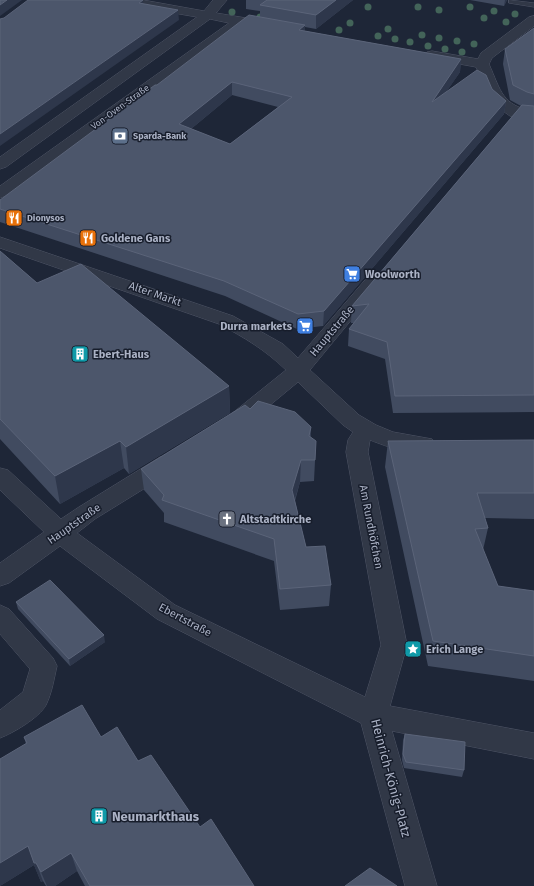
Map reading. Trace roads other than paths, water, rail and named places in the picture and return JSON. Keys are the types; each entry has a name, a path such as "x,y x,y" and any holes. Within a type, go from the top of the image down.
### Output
{"street":[{"path":"121,0 168,4 208,15 286,29"},
{"path":"0,164 208,15 212,8 221,0"},
{"path":"534,20 486,56 482,64 498,101 510,119 534,116"},
{"name":"Von-Oven-Straße","path":"0,193 11,187 240,21"},
{"path":"420,53 482,64"},
{"name":"Alter Markt","path":"0,242 184,304 226,320 256,336 276,349 351,420 365,430 389,440 411,444 441,446"},
{"name":"Hauptstraße","path":"220,431 247,414 299,370 382,272"},
{"name":"Am Rundhöfchen","path":"365,430 359,440 357,452 390,624"},
{"name":"Hauptstraße","path":"0,576 87,513 187,451"},
{"name":"Ebertstraße","path":"0,476 60,533 166,612 373,715 534,746"},
{"path":"0,616 44,666 35,699 15,716 0,725"},
{"name":"Heinrich-König-Platz","path":"390,624 394,645 373,715 421,886"}],"lane":[{"path":"512,1 534,5"}],"place":[{"name":"Sparda-Bank","path":"120,136"},
{"name":"Dionysos","path":"14,218"},
{"name":"Goldene Gans","path":"88,238"},
{"name":"Woolworth","path":"352,274"},
{"name":"Durra markets","path":"305,326"},
{"name":"Ebert-Haus","path":"80,354"},
{"name":"Altstadtkirche","path":"227,519"},
{"name":"Erich Lange","path":"413,649"},
{"name":"Neumarkthaus","path":"99,816"}]}
